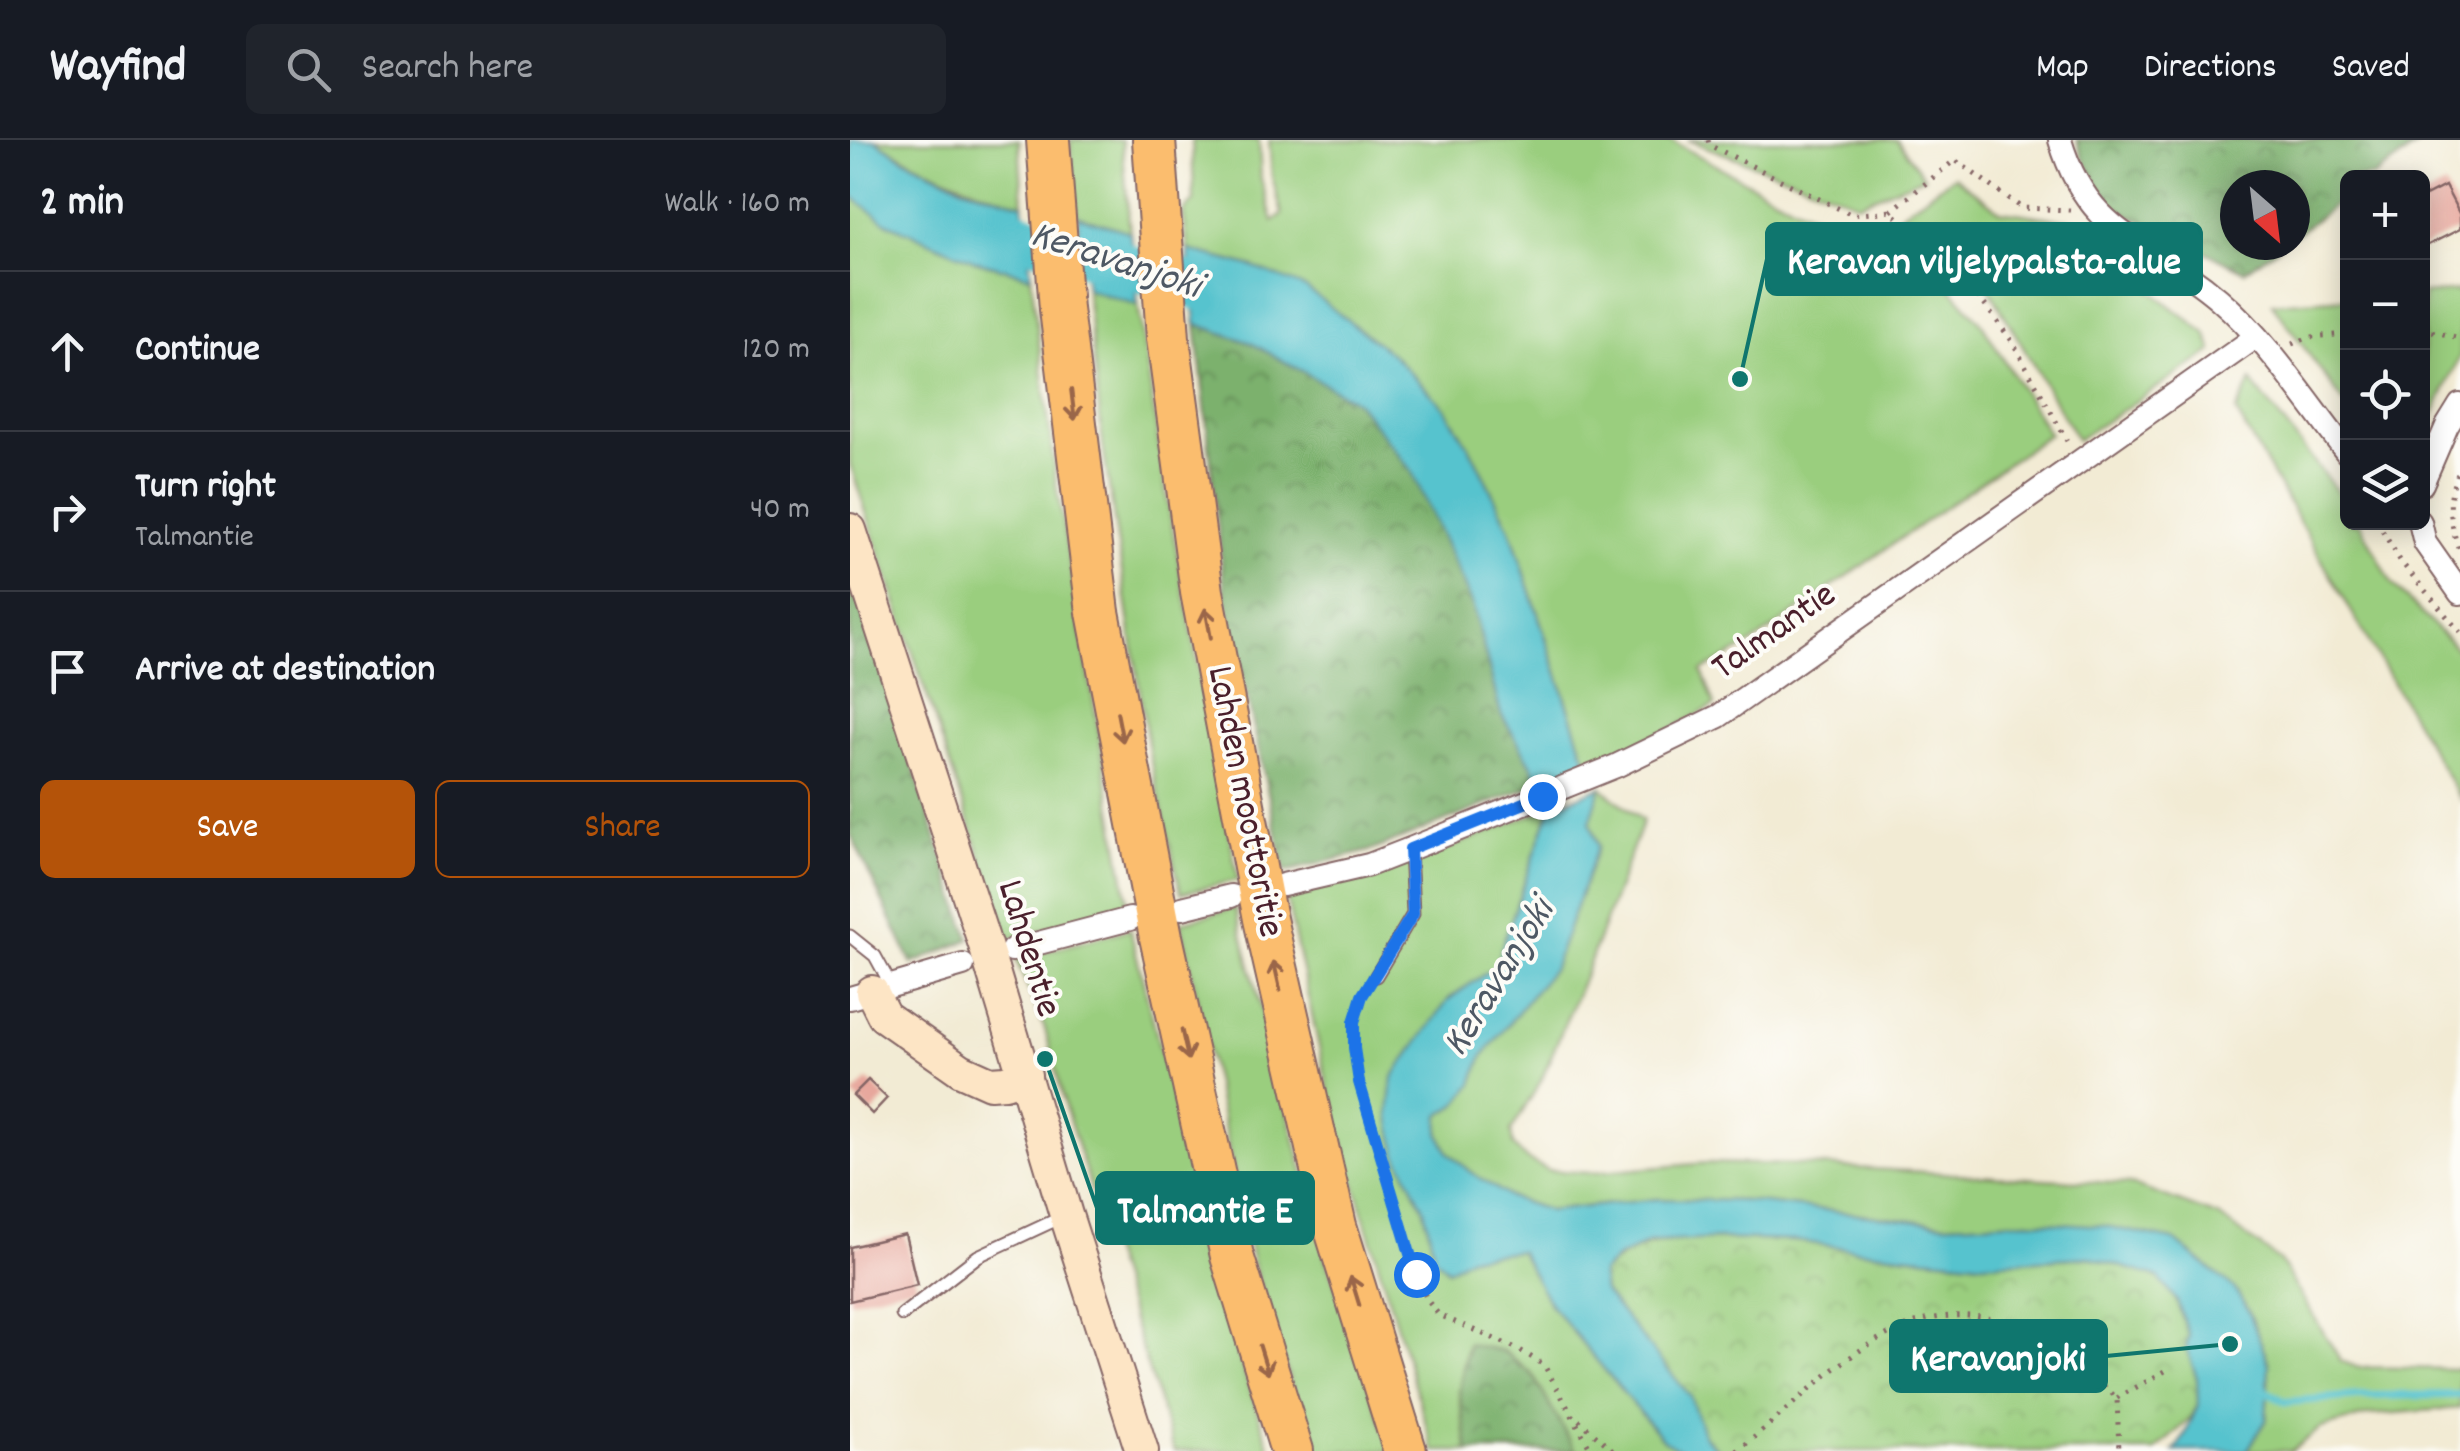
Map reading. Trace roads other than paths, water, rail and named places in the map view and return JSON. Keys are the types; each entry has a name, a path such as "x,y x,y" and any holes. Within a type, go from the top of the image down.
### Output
{"highway":[{"name":"Lahden moottoritie","path":"1154,140 1168,338 1202,592 1264,919 1334,1226 1405,1451"},
{"path":"1049,160 1061,309 1098,612 1161,937 1232,1256 1292,1451"}],"main road":[{"name":"Lahdentie","path":"850,530 1142,1451"},
{"path":"871,992 884,1016 961,1070 990,1083 1025,1075"}],"street":[{"path":"2060,140 2067,166 2094,212 2218,298 2256,337 2340,444"},
{"name":"Talmantie","path":"1283,885 1369,865 1616,766 1720,716 2256,337"},
{"path":"2430,465 2460,405"},
{"path":"2422,530 2425,542 2460,592"},
{"path":"1182,908 1231,896"},
{"path":"1012,950 1130,919"},
{"path":"871,992 963,965"}],"lane":[{"path":"1376,976 1413,914 1410,849"},
{"path":"850,936 875,956 871,992"},
{"path":"902,1315 978,1256 1066,1215"}],"water":[{"path":"850,140 875,140 961,186 1023,204 1031,276 975,261 887,223 850,195"},
{"path":"1077,216 1130,232 1138,305 1086,289"},
{"path":"1188,250 1253,267 1306,288 1393,355 1444,407 1471,450 1510,529 1588,766 1538,784 1533,767 1501,714 1472,603 1412,472 1357,402 1251,343 1196,324"},
{"path":"1601,787 1590,822 1598,846 1554,967 1482,1057 1473,1084 1456,1105 1440,1115 1439,1133 1448,1152 1509,1197 1549,1211 1657,1199 1747,1201 1946,1224 2029,1221 2105,1226 2174,1240 2234,1288 2249,1312 2269,1364 2266,1421 2247,1451 2174,1451 2198,1405 2197,1378 2186,1347 2189,1336 2177,1301 2158,1277 2089,1257 1983,1263 1797,1241 1721,1239 1650,1242 1617,1258 1601,1273 1604,1292 1690,1396 1704,1436 1719,1451 1682,1451 1663,1440 1550,1304 1520,1251 1470,1256 1448,1270 1435,1258 1424,1209 1397,1154 1389,1113 1393,1077 1449,999 1495,967 1551,807"}],"waterway":[{"name":"Keravanjoki","path":"971,218 1248,304"},
{"path":"2263,1390 2286,1402 2359,1396 2460,1395"}],"place":[{"name":"Keravan viljelypalsta-alue","path":"1740,379"},
{"name":"Talmantie E","path":"1045,1059"},
{"name":"Keravanjoki","path":"2230,1344"}]}
